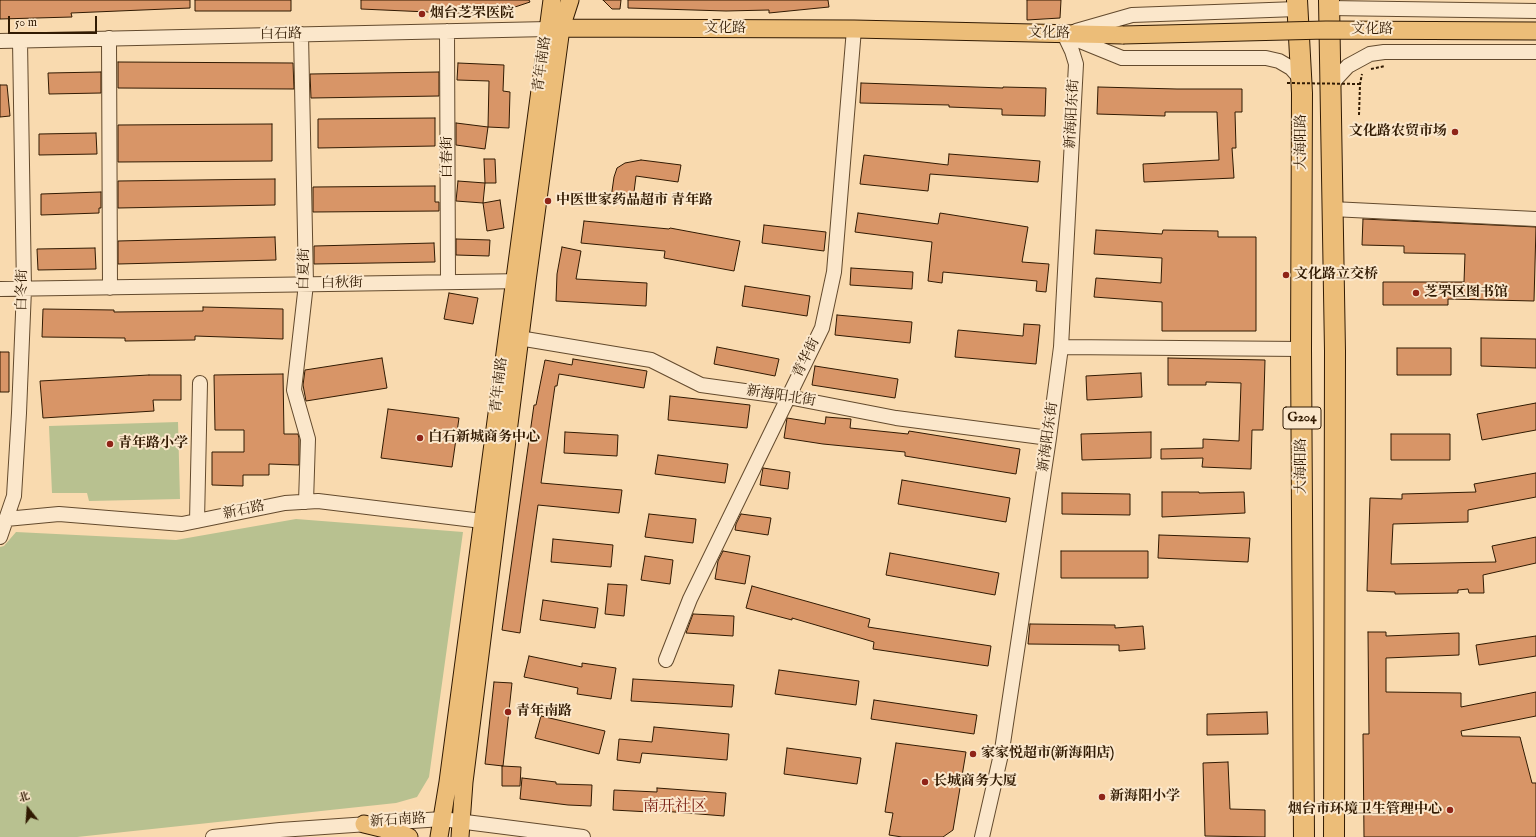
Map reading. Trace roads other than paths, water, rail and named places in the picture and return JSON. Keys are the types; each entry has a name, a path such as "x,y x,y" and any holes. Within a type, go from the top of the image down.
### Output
{"highway":[{"name":"大海阳路","path":"1297,4 1292,88 1301,349 1304,837"},
{"name":"大海阳路","path":"1329,4 1335,351 1334,837"}],"main road":[{"path":"552,0 555,28"},
{"path":"555,28 570,0"},
{"name":"文化路","path":"555,28 854,29 1123,35 1326,30 1536,31"},
{"name":"青年南路","path":"439,837 448,782 482,521 520,281 555,28"},
{"name":"青年南路","path":"469,830 464,782 519,338 520,281"},
{"path":"364,824 409,837"}],"street":[{"path":"1064,34 1132,15 1297,4"},
{"path":"1329,4 1536,11"},
{"name":"白石路","path":"0,40 20,41 555,28"},
{"name":"青华街","path":"666,660 690,598 822,328 834,272 854,29"},
{"name":"白春街","path":"448,31 448,282"},
{"name":"白夏街","path":"301,34 306,284 294,390 308,439 306,502"},
{"path":"1064,34 1122,58 1266,58 1279,61 1291,68 1298,76 1292,88"},
{"name":"新海阳东街","path":"982,837 1002,750 1049,438 1061,347 1076,64 1064,34"},
{"path":"109,38 110,288"},
{"name":"白冬街","path":"0,537 14,496 24,289 20,41"},
{"path":"1331,92 1335,80 1340,73 1348,66 1370,54 1384,52 1536,52"},
{"path":"1332,209 1536,220"},
{"name":"白秋街","path":"0,289 520,281"},
{"name":"新海阳北街","path":"519,338 650,360 701,386 788,397 896,418 1049,438"},
{"path":"1061,347 1301,349"},
{"path":"197,521 200,384"},
{"name":"新石路","path":"6,519 59,514 182,524 285,503 318,501 482,521"},
{"name":"新石南路","path":"214,837 280,830 442,819 469,830 583,837"}],"place":[{"name":"烟台芝罘医院","path":"422,14"},
{"name":"文化路农贸市场","path":"1455,132"},
{"name":"中医世家药品超市 青年路","path":"548,201"},
{"name":"文化路立交桥","path":"1286,275"},
{"name":"芝罘区图书馆","path":"1416,293"},
{"name":"白石新城商务中心","path":"420,438"},
{"name":"青年路小学","path":"110,444"},
{"name":"青年南路","path":"508,712"},
{"name":"家家悦超市(新海阳店)","path":"973,754"},
{"name":"长城商务大厦","path":"925,782"},
{"name":"新海阳小学","path":"1102,797"},
{"name":"烟台市环境卫生管理中心","path":"1450,810"}],"district":[{"name":"南开社区","path":"675,808"}]}
